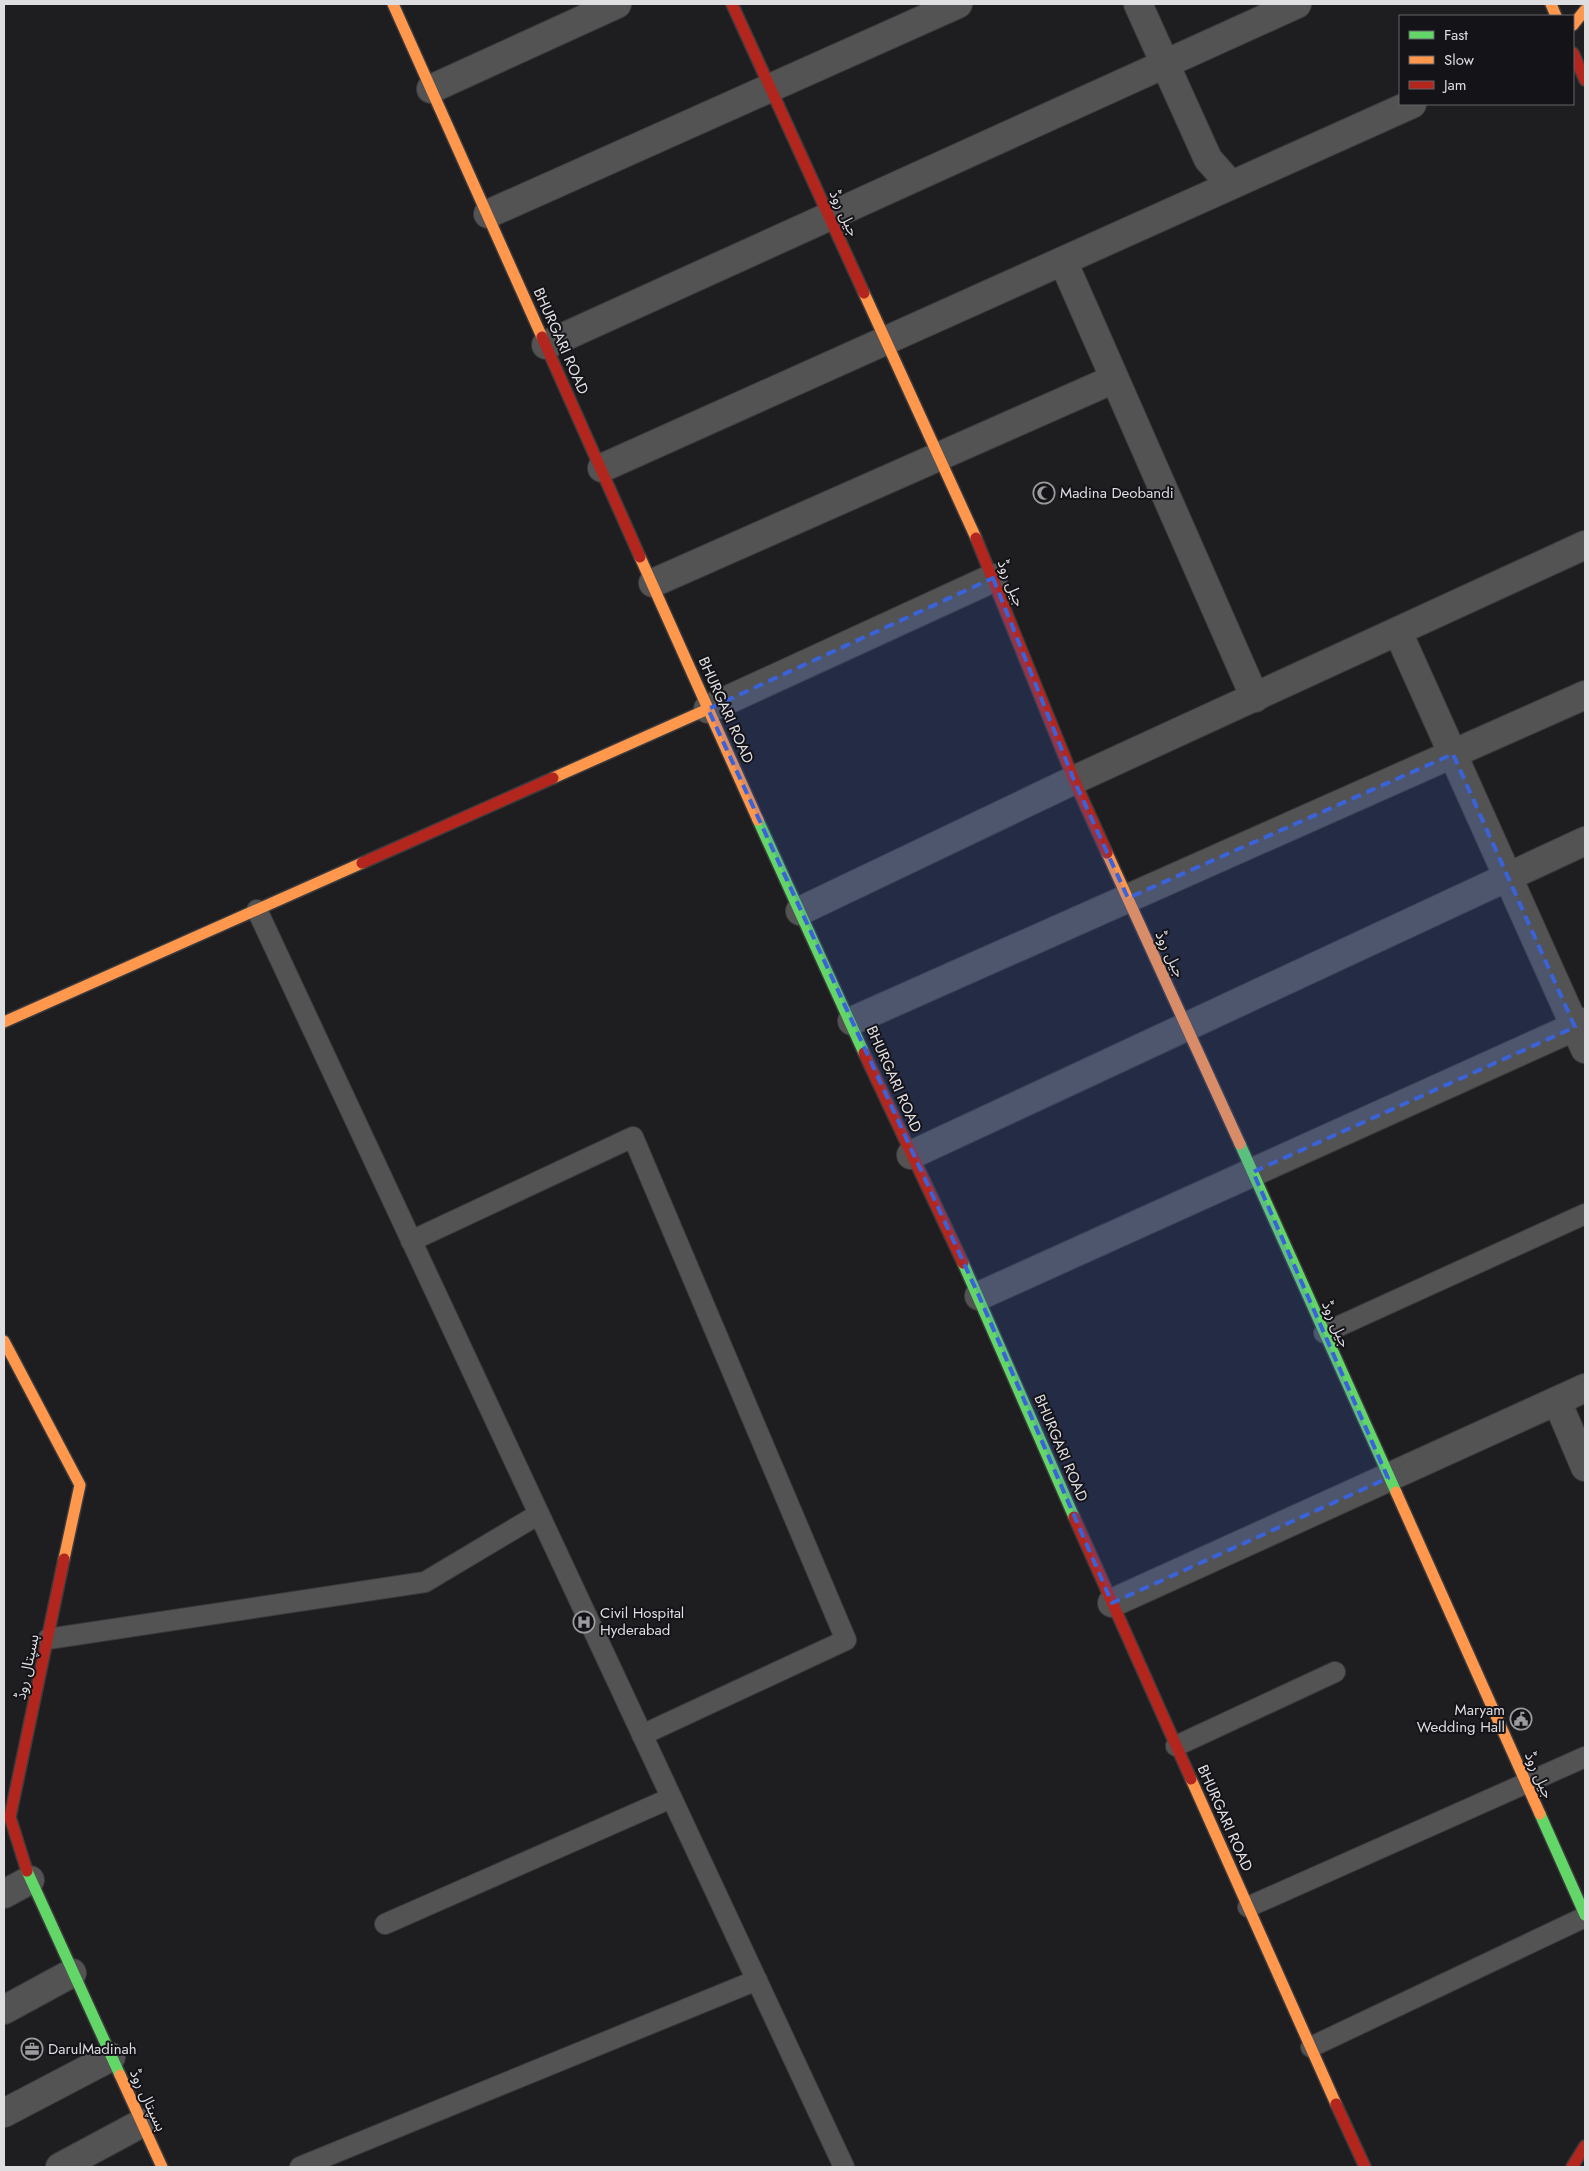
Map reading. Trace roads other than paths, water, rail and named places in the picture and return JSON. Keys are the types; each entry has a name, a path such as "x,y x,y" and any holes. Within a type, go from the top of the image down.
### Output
{"street":[{"name":"BHURGARI ROAD","path":"393,4 602,468 708,709 852,1021 911,1154 979,1296 1112,1603 1365,2167"},
{"path":"431,89 617,4"},
{"name":"جیل روڈ","path":"732,4 939,456 993,578 1074,780 1253,1172 1585,1916"},
{"path":"488,214 958,4"},
{"path":"1138,4 1208,159 1231,185"},
{"path":"546,345 1297,4"},
{"path":"1574,25 1585,10"},
{"path":"1574,55 1585,80"},
{"path":"602,468 1410,105"},
{"path":"1063,261 1254,698"},
{"path":"653,583 1114,378"},
{"path":"800,911 1074,780 1585,545"},
{"path":"4,1022 708,709 993,578"},
{"path":"979,1296 1253,1172 1582,1033 1508,877 1398,632"},
{"path":"852,1021 1585,695"},
{"path":"911,1154 1585,841"},
{"name":"ہسپتال روڈ","path":"4,1341 80,1485 10,1816 30,1880 162,2167"},
{"path":"1112,1603 1585,1388"},
{"path":"1557,1401 1585,1467"},
{"path":"4,1894 30,1880"},
{"path":"4,2010 72,1973"},
{"path":"4,2113 111,2057"},
{"path":"60,2167 142,2123"},
{"path":"1572,2167 1585,2146"}],"lane":[{"path":"256,910 844,2167"},
{"path":"411,1241 633,1138 846,1640 642,1735"},
{"path":"1324,1333 1585,1214"},
{"path":"48,1639 424,1582 539,1514"},
{"path":"1176,1746 1335,1672"},
{"path":"1248,1907 1585,1757"},
{"path":"385,1924 672,1798"},
{"path":"1311,2047 1585,1916"},
{"path":"300,2167 756,1980"}],"place":[{"name":"Madina Deobandi","path":"1044,493"},
{"name":"Civil Hospital Hyderabad","path":"584,1622"},
{"name":"Maryam Wedding Hall","path":"1521,1719"},
{"name":"DarulMadinah","path":"32,2049"}]}
